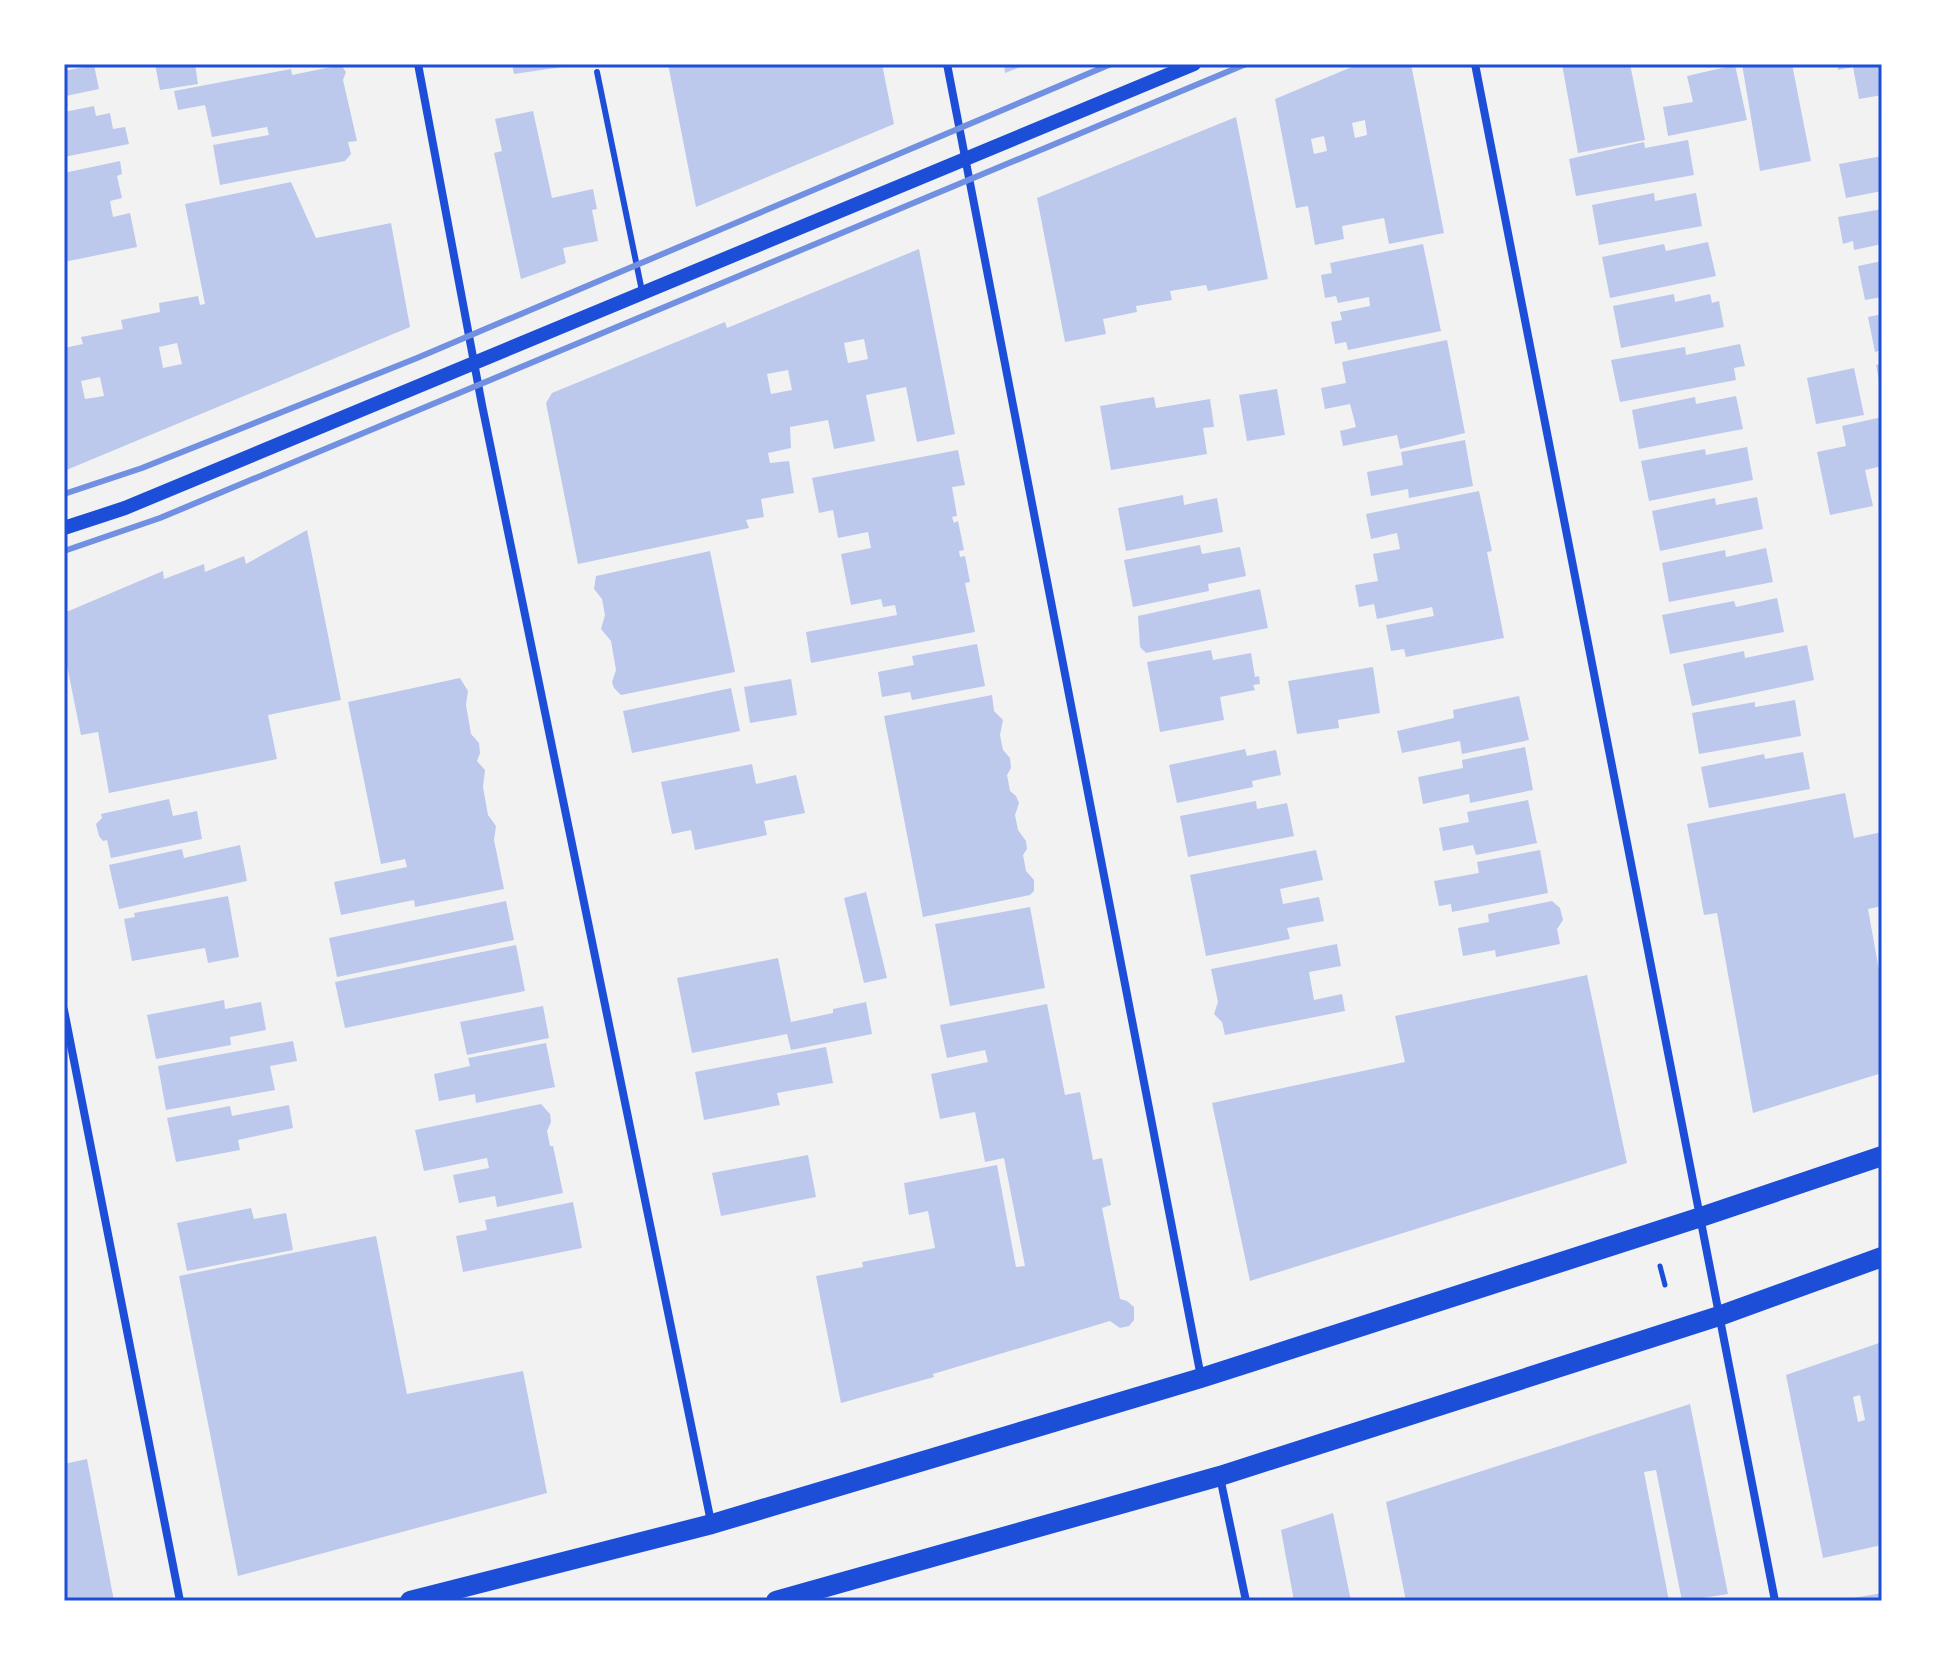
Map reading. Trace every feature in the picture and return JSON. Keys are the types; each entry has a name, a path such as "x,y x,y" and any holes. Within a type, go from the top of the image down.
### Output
{"main road":[{"path":"410,1601 712,1524 1201,1378 1882,1156"},
{"path":"776,1601 1220,1476 1719,1316 1882,1257"}],"street":[{"path":"418,64 475,363 712,1524"},
{"path":"947,64 1201,1378"},
{"path":"64,528 125,508 1194,64"},
{"path":"1475,64 1775,1601"},
{"path":"64,1010 180,1601"},
{"path":"1220,1476 1246,1601"}],"lane":[{"path":"597,72 642,294"}],"path":[{"path":"1660,1265 1665,1285"}],"building":[{"path":"155,64 195,64 198,84 160,90"},
{"path":"512,64 575,64 576,65 514,74"},
{"path":"668,64 882,64 894,124 696,207"},
{"path":"1004,64 1028,64 1005,73"},
{"path":"1359,64 1411,64 1444,233 1389,244 1384,218 1342,226 1344,239 1315,245 1308,206 1296,208 1275,99","holes":["1365,120 1367,135 1355,138 1352,123","1324,136 1327,151 1314,154 1311,139"]},
{"path":"1562,64 1630,64 1645,140 1578,153"},
{"path":"1742,64 1792,64 1811,161 1760,171"},
{"path":"1837,64 1882,64 1882,95 1859,99 1853,67 1838,70"},
{"path":"94,65 99,89 66,96 68,106 64,107 64,71"},
{"path":"341,65 346,72 343,80 357,141 348,142 351,154 345,161 220,185 213,145 269,135 267,127 212,137 205,105 178,110 174,91 291,69 292,75"},
{"path":"1735,65 1747,120 1668,136 1663,107 1693,102 1687,76"},
{"path":"94,106 96,116 110,113 113,129 125,127 129,144 64,157 64,112"},
{"path":"533,111 552,198 593,189 597,209 592,210 598,241 563,248 566,263 521,279 494,153 502,151 495,119"},
{"path":"1236,117 1268,279 1208,291 1206,285 1170,291 1172,300 1136,306 1137,312 1103,319 1106,334 1065,342 1037,198"},
{"path":"1688,140 1694,175 1576,196 1569,159 1644,142 1645,148"},
{"path":"1882,156 1882,191 1846,198 1839,164"},
{"path":"120,161 122,174 117,176 122,198 110,201 113,217 130,213 137,247 64,262 64,173"},
{"path":"291,182 316,238 391,223 410,327 64,471 64,348 83,344 81,337 123,329 121,320 160,312 159,303 198,296 200,305 205,304 185,204","holes":["177,343 182,364 163,368 159,347","100,377 104,396 85,399 81,381"]},
{"path":"1654,193 1655,201 1696,193 1702,226 1599,245 1592,205"},
{"path":"1882,209 1882,244 1854,250 1853,241 1843,244 1838,217"},
{"path":"1708,242 1716,276 1610,298 1602,257 1664,244 1666,251"},
{"path":"1423,244 1441,331 1348,350 1346,342 1335,344 1331,322 1342,320 1340,312 1370,306 1369,297 1338,303 1336,296 1325,298 1321,275 1332,273 1330,263"},
{"path":"919,249 955,434 917,442 906,387 866,395 875,441 834,449 828,420 790,427 791,448 768,453 770,463 789,461 794,493 761,499 764,517 746,520 749,528 578,564 546,403 552,393 725,322 727,328","holes":["864,339 868,359 848,363 844,343","788,370 792,390 771,394 767,374"]},
{"path":"1882,261 1882,297 1865,300 1858,266"},
{"path":"1674,294 1675,302 1710,294 1712,303 1719,301 1724,327 1621,348 1613,306"},
{"path":"1882,314 1882,350 1875,352 1868,317"},
{"path":"1447,340 1465,433 1400,449 1397,435 1343,446 1340,431 1356,427 1350,404 1325,409 1321,388 1346,383 1342,362"},
{"path":"1740,344 1745,366 1734,368 1736,380 1620,402 1611,360 1685,347 1686,355"},
{"path":"1882,363 1882,390 1881,390 1876,365"},
{"path":"1854,368 1864,415 1816,424 1807,378"},
{"path":"1277,389 1285,435 1247,441 1239,395"},
{"path":"1736,396 1743,429 1639,449 1632,410 1695,397 1696,404"},
{"path":"1154,397 1156,408 1210,399 1214,427 1203,428 1207,454 1111,470 1100,406"},
{"path":"1882,417 1882,466 1865,470 1873,506 1830,515 1817,452 1846,446 1842,426"},
{"path":"1465,440 1473,486 1409,498 1408,489 1371,496 1367,472 1403,465 1401,452"},
{"path":"1747,447 1753,480 1649,501 1641,461 1705,449 1706,455"},
{"path":"958,450 965,485 952,487 957,516 952,517 954,523 958,521 964,550 959,551 960,557 965,556 970,582 965,583 975,632 811,663 806,632 897,615 895,605 883,607 881,599 851,605 841,554 871,548 868,532 838,538 833,510 819,513 812,478"},
{"path":"1479,491 1492,551 1487,552 1504,638 1406,657 1404,649 1391,651 1386,625 1434,616 1432,607 1377,619 1374,604 1359,607 1355,585 1378,581 1373,554 1400,549 1397,533 1371,539 1366,514"},
{"path":"1183,495 1184,505 1217,498 1223,532 1126,551 1118,508"},
{"path":"1757,497 1763,529 1660,551 1652,511 1715,498 1716,505"},
{"path":"307,530 341,700 268,715 277,759 109,793 98,732 81,735 64,651 64,613 163,571 164,579 204,564 205,572 244,556 246,564"},
{"path":"1200,545 1202,554 1240,547 1246,576 1208,584 1209,591 1133,607 1124,560"},
{"path":"1766,548 1773,582 1669,602 1662,563 1725,550 1726,557"},
{"path":"710,551 735,672 621,695 612,682 616,670 611,641 601,629 605,615 602,599 594,589 596,576"},
{"path":"1260,589 1268,628 1146,653 1140,647 1138,616"},
{"path":"1777,598 1784,632 1670,654 1662,615 1734,601 1736,607"},
{"path":"977,644 985,686 912,700 910,692 882,697 878,672 914,665 912,656"},
{"path":"1807,645 1814,680 1692,706 1683,664 1744,651 1745,658"},
{"path":"1211,650 1213,660 1251,653 1255,677 1259,676 1260,684 1253,685 1255,690 1220,697 1224,720 1160,732 1147,662"},
{"path":"1373,667 1380,713 1338,720 1339,728 1297,734 1288,681"},
{"path":"460,678 468,691 466,705 471,734 479,743 477,761 485,770 483,787 488,815 496,826 494,840 504,889 415,907 414,900 341,915 334,882 407,867 405,859 381,864 348,702"},
{"path":"791,679 797,715 750,723 744,687"},
{"path":"731,688 740,731 632,753 623,711"},
{"path":"992,695 994,711 1003,720 1000,735 1011,768 1007,775 1010,791 1019,803 1015,815 1018,830 1026,841 1027,849 1023,855 1026,871 1034,880 1034,891 1030,895 923,917 884,716"},
{"path":"1519,696 1529,740 1462,754 1460,741 1402,753 1397,731 1454,718 1453,710"},
{"path":"1795,700 1801,736 1699,754 1692,713 1755,702 1755,707"},
{"path":"1525,747 1533,790 1470,803 1469,794 1423,804 1418,777 1463,768 1462,760"},
{"path":"1245,749 1247,756 1276,750 1281,775 1252,781 1253,787 1177,803 1169,765"},
{"path":"1803,752 1810,789 1709,808 1701,767 1764,754 1765,759"},
{"path":"752,764 756,784 796,775 805,813 764,821 767,835 695,850 691,830 672,834 661,782"},
{"path":"1845,793 1854,838 1882,832 1882,906 1868,909 1882,987 1882,1073 1753,1113 1717,913 1704,915 1687,824"},
{"path":"169,799 173,816 197,811 202,839 111,858 107,840 103,841 99,836 96,824 102,818 101,814"},
{"path":"1528,800 1537,843 1476,855 1473,845 1443,851 1439,828 1469,822 1467,812"},
{"path":"1256,801 1257,809 1287,803 1294,836 1188,857 1180,816"},
{"path":"240,845 247,881 119,909 109,865 182,849 184,858"},
{"path":"1316,850 1323,880 1280,889 1283,904 1319,897 1324,921 1287,928 1290,939 1206,956 1190,875"},
{"path":"1540,850 1548,893 1452,912 1451,904 1439,906 1434,881 1479,873 1477,862"},
{"path":"866,892 887,978 864,983 844,898"},
{"path":"228,896 239,957 208,963 205,948 132,961 124,919 135,917 134,913"},
{"path":"506,901 514,940 337,977 329,938"},
{"path":"1552,901 1560,908 1563,920 1557,929 1560,944 1496,957 1495,950 1463,956 1458,928 1489,922 1488,914"},
{"path":"1030,907 1045,988 950,1006 935,924"},
{"path":"1337,944 1341,966 1309,972 1314,1000 1342,994 1345,1011 1225,1035 1222,1022 1214,1014 1218,1002 1211,969"},
{"path":"516,945 525,991 345,1028 335,982"},
{"path":"778,958 791,1022 866,1002 872,1034 791,1050 787,1034 692,1053 677,978"},
{"path":"1587,975 1627,1163 1250,1281 1212,1103 1405,1062 1395,1016"},
{"path":"224,1000 225,1009 261,1002 266,1030 230,1037 231,1045 156,1059 147,1015"},
{"path":"1047,1004 1065,1095 1080,1092 1093,1160 1102,1158 1111,1205 1102,1208 1120,1299 1134,1307 1134,1320 1129,1326 1120,1328 1110,1321 841,1403 816,1276 863,1267 862,1262 935,1248 928,1211 909,1215 904,1183 997,1165 1016,1267 1025,1266 1004,1158 985,1162 975,1112 940,1119 931,1074 988,1062 985,1050 947,1058 940,1025"},
{"path":"543,1006 549,1038 467,1055 460,1022"},
{"path":"293,1041 297,1061 270,1066 275,1090 166,1110 158,1066"},
{"path":"546,1043 555,1087 476,1103 475,1094 439,1101 434,1074 470,1066 468,1058"},
{"path":"826,1047 833,1083 777,1093 780,1105 704,1120 695,1072"},
{"path":"541,1104 550,1114 547,1131 563,1193 497,1207 495,1196 459,1203 453,1175 489,1168 487,1158 424,1171 415,1130"},
{"path":"289,1105 293,1128 238,1140 240,1150 176,1162 167,1118 230,1106 232,1116"},
{"path":"808,1155 816,1197 721,1216 712,1173"},
{"path":"573,1202 582,1248 463,1272 456,1236 487,1230 485,1220"},
{"path":"251,1208 254,1219 286,1213 293,1250 187,1271 177,1223"},
{"path":"376,1236 407,1394 523,1371 547,1493 238,1576 179,1276"},
{"path":"1882,1342 1882,1545 1823,1558 1786,1375","holes":["1860,1395 1865,1420 1858,1422 1853,1397"]},
{"path":"1690,1404 1728,1594 1682,1601 1656,1470 1644,1472 1669,1601 1406,1601 1386,1502"},
{"path":"87,1459 114,1601 64,1601 64,1464"},
{"path":"1333,1513 1351,1601 1294,1601 1281,1530"},
{"path":"1882,1593 1882,1601 1847,1601 1847,1599"}],"railway":[{"path":"64,494 142,468 417,358 1111,64"},
{"path":"64,551 160,518 1246,64"}]}
